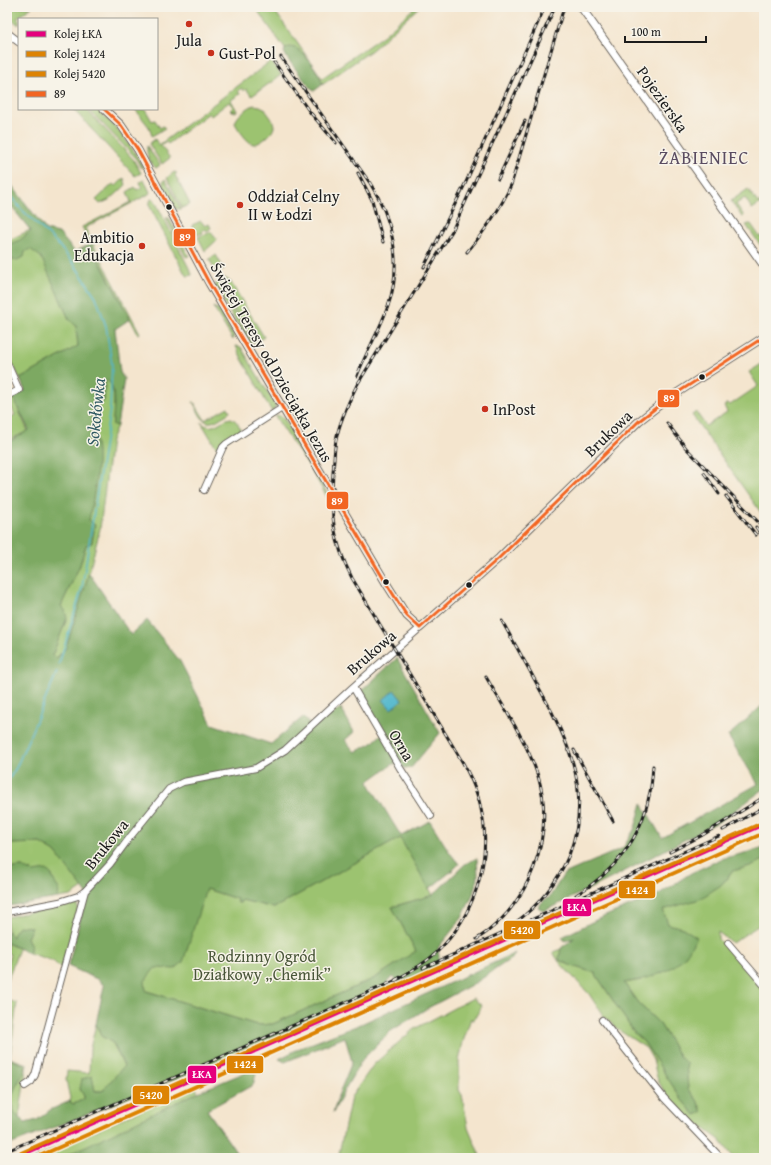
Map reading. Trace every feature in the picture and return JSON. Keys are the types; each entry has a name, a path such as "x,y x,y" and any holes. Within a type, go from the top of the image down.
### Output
{"street":[{"name":"Pojezierska","path":"581,7 764,266"},
{"path":"7,33 18,41"},
{"name":"Świętej Teresy od Dzieciątka Jezus","path":"105,110 121,125 138,150 201,269 282,408 397,600 409,618 420,628"},
{"name":"Brukowa","path":"7,912 69,900 85,891 110,864 130,836 160,799 173,787 183,782 256,768 285,750 353,687 499,558 639,421 666,400 764,337"},
{"path":"7,363 19,390 7,396"},
{"path":"204,490 223,447 282,408"},
{"name":"Orna","path":"353,687 431,816"},
{"name":"Brukowa","path":"25,1086 31,1082 35,1075 85,891"},
{"path":"728,943 764,986"},
{"path":"602,1020 664,1098 721,1158"}],"green space":[{"path":"7,7 32,7 17,18 18,24 7,16"},
{"path":"255,7 272,7 322,78 384,35 414,8 419,7 372,50 322,85 323,83 286,48 285,49"},
{"path":"289,47 299,50 308,59 319,76 322,85 314,91 287,58 284,52 285,49"},
{"path":"271,61 281,75 252,96 246,89 244,91 242,88 238,91 240,94 231,100 237,111 235,112 230,110 233,107 229,102 211,116 209,113 168,144 166,142 161,146 170,158 162,164 149,144 155,139 159,145"},
{"path":"254,105 266,109 273,120 274,125 271,133 256,144 251,143 240,132 235,123 243,112"},
{"path":"74,110 87,110 133,159 141,173 135,176"},
{"path":"89,110 97,110 116,128 133,150 143,167 141,168 135,157"},
{"path":"136,110 146,110 152,121 155,120 160,128 163,126 165,128 152,136 149,127"},
{"path":"147,146 160,165 156,168 148,158"},
{"path":"174,172 177,173 175,175 190,204 182,208 167,178"},
{"path":"124,178 126,185 111,199 100,204 96,200 113,184 116,186"},
{"path":"7,179 46,230 59,233 75,252 90,244 130,319 115,329 120,372 124,379 117,426 113,425 114,394 110,383 106,379 104,400 92,417 97,461 96,481 89,520 95,525 92,543 86,545 80,565 61,606 65,610 67,618 52,656 57,658 66,648 89,573 131,635 147,620 180,661 212,724 271,744 303,717 311,726 341,708 354,732 345,740 355,752 371,744 383,733 359,693 397,658 440,733 411,768 404,768 401,764 393,764 369,781 401,836 430,821 450,853 459,864 453,870 429,889 400,838 274,908 242,900 240,903 237,902 237,899 206,889 183,962 175,969 155,968 145,981 146,991 257,1025 273,1024 375,978 416,951 392,907 433,895 465,864 477,858 478,875 473,894 462,918 438,948 439,957 437,966 417,976 399,982 393,977 387,982 390,988 273,1041 7,1146 7,1058 25,1065 25,1071 16,1086 11,1099 15,1114 25,1123 37,1120 50,1110 70,1101 74,1104 84,1099 80,1089 82,1079 92,1076 95,1091 102,1091 124,1066 113,1043 101,1036 96,1024 104,986 99,980 68,966 87,894 55,852 40,843 10,844 7,847 7,443 29,430 13,397 25,391 20,379 78,346 76,326 69,319 41,257 30,249 25,252 24,257 17,260 7,260 7,245 20,240 31,231 7,201"},
{"path":"165,179 181,209 174,208 163,185 163,181"},
{"path":"144,180 150,192 149,194 85,228 140,333 138,334 82,227 131,202 127,192 135,187 137,190 142,187 140,182"},
{"path":"748,189 758,203 764,199 764,201 752,209 745,198 736,204 744,216 742,217 731,201"},
{"path":"151,199 154,199 192,275 188,276 185,274 149,205"},
{"path":"166,218 169,218 189,256 186,257"},
{"path":"201,221 205,226 209,224 211,228 207,231 205,229 202,231 203,233 197,235 192,225"},
{"path":"751,224 760,237 764,235 764,250 746,225"},
{"path":"30,230 69,319 76,326 78,346 20,379 7,352 7,241"},
{"path":"211,232 217,240 205,251 198,237"},
{"path":"216,255 224,269 217,274 209,259"},
{"path":"224,278 230,281 264,337 255,343 231,304 220,280"},
{"path":"218,281 253,344 249,343 216,289 215,286"},
{"path":"213,307 219,310 234,336 233,340"},
{"path":"236,346 241,347 276,406 272,412 242,359"},
{"path":"763,363 764,517 692,415 696,412 706,426 727,412 724,406 728,403 730,405 758,386 749,372"},
{"path":"106,378 112,387 114,400 113,425 117,426 111,440 100,529 89,573 66,648 56,658 52,656 67,618 61,606 80,565 86,545 89,520 93,427 92,417 104,400"},
{"path":"13,398 28,431 7,441 7,419 15,415 8,400"},
{"path":"193,402 205,420 228,407 230,412 214,422 209,422 206,421 203,419"},
{"path":"277,415 285,420 330,498 330,502 311,470 275,416"},
{"path":"231,418 238,423 240,431 216,447 201,422 205,425 212,426"},
{"path":"764,704 764,789 722,820 612,878 544,911 538,907 544,900 549,898 564,874 623,848 635,828 642,803 662,838 758,784 728,736"},
{"name":"Rodzinny Ogród Działkowy „Chemik”","path":"400,838 433,895 392,907 416,951 375,978 273,1024 257,1025 108,979 206,889 237,899 238,903 242,900 274,908"},
{"path":"40,843 55,852 83,888 71,896 58,898 59,889 54,883 52,875 34,872 22,867 7,869 7,847 9,844"},
{"path":"764,848 764,860 733,871 721,885 700,899 663,910 668,924 683,928 697,937 685,956 672,967 657,975 624,983 638,1003 660,1024 680,1057 686,1063 688,1089 697,1100 702,1112 695,1115 682,1100 644,1042 635,1034 595,973 572,966 559,960 561,948 574,938 565,941 562,937 598,919 659,894 691,873 721,859"},
{"path":"764,860 764,922 732,943 718,932 718,939 764,989 764,1158 734,1158 720,1140 688,1119 669,1098 658,1081 653,1060 646,1048 620,1031 604,1017 589,994 559,962 553,952 561,949 559,960 572,966 595,973 635,1034 644,1042 682,1100 695,1115 702,1112 697,1100 688,1089 686,1063 680,1057 660,1024 638,1003 624,983 642,980 683,928 668,924 663,910 689,901 721,885 733,871"},
{"path":"22,867 34,872 47,870 59,889 58,898 9,906 7,903 7,869"},
{"path":"76,902 78,909 61,969 53,961 29,953 31,946 27,938 32,927 13,938 7,931 7,917"},
{"path":"19,926 32,927 27,938 31,946 29,953 7,943 7,931 13,937"},
{"path":"7,943 19,949 7,981 7,966 10,954 7,953"},
{"path":"515,953 512,958 477,982 426,1009 391,1031 362,1060 333,1113 338,1096 352,1062 345,1037 285,1062 279,1059 300,1048 361,1024"},
{"path":"473,998 482,1006 473,1021 471,1018 463,1042 459,1061 459,1090 462,1095 468,1127 481,1158 338,1158 351,1097 374,1064 414,1029"},
{"path":"7,1000 17,1003 10,1058 27,1064 16,1138 7,1142"},
{"path":"96,1024 101,1036 113,1043 124,1067 102,1091 80,1089 84,1099 74,1104 71,1103 66,1080 67,1071 89,1073 90,1049"},
{"path":"258,1067 253,1085 207,1110 240,1158 61,1158 198,1092"},
{"path":"195,1086 207,1110 240,1158 33,1158"}],"water":[{"path":"394,690 402,700 391,709 383,700"}],"waterway":[{"name":"Sokołówka","path":"7,192 22,210 56,242 74,264 96,297 106,326 112,365 110,409 82,588 59,664"},
{"name":"Sokołówka","path":"7,782 16,768 57,672"}],"railway":[{"path":"424,267 466,182 545,7"},
{"path":"395,980 427,961 449,939 461,922 477,887 482,867 484,828 478,797 463,763 352,578 346,565 334,527 332,502 334,452 340,426 357,385 452,231 555,7"},
{"path":"467,252 480,237 502,203 511,185 564,7"},
{"path":"281,57 370,183 385,212 390,227 395,258 395,274 392,290 385,315 357,376"},
{"path":"274,62 309,111 336,143"},
{"path":"498,179 525,121"},
{"path":"358,173 372,200 383,242"},
{"path":"667,423 686,448 764,528"},
{"path":"704,473 719,494"},
{"path":"726,496 756,535"},
{"path":"756,527 764,539"},
{"path":"502,621 560,728 574,768 578,789 579,810 576,832 569,855 559,875 532,909 515,923"},
{"path":"477,939 495,925 511,908 524,889 534,868 540,845 543,822 543,799 538,776 533,763 515,725 486,677"},
{"path":"574,750 613,821"},
{"path":"576,895 602,876 613,865 632,840 645,812 651,788 653,766"},
{"path":"670,852 701,836 764,797"},
{"path":"723,830 764,807"},
{"path":"423,968 719,836"},
{"path":"557,913 594,900"},
{"path":"7,1151 401,978"}],"rail line":[{"name":"5420","path":"21,1153 762,823"},
{"name":"ŁKA","path":"15,1158 764,824"},
{"name":"1424","path":"35,1158 764,833"}],"transit line":[{"name":"89","path":"105,110 121,125 138,150 209,283 386,583 407,616 420,628"},
{"name":"89","path":"420,628 499,558 639,421 666,400 764,337"}],"place":[{"name":"Jula","path":"189,24"},
{"name":"Gust-Pol","path":"211,53"},
{"name":"Oddział Celny II w Łodzi","path":"240,205"},
{"name":"Ambitio Edukacja","path":"142,246"},
{"name":"InPost","path":"485,409"}],"district":[{"name":"ŻABIENIEC","path":"704,157"}]}
